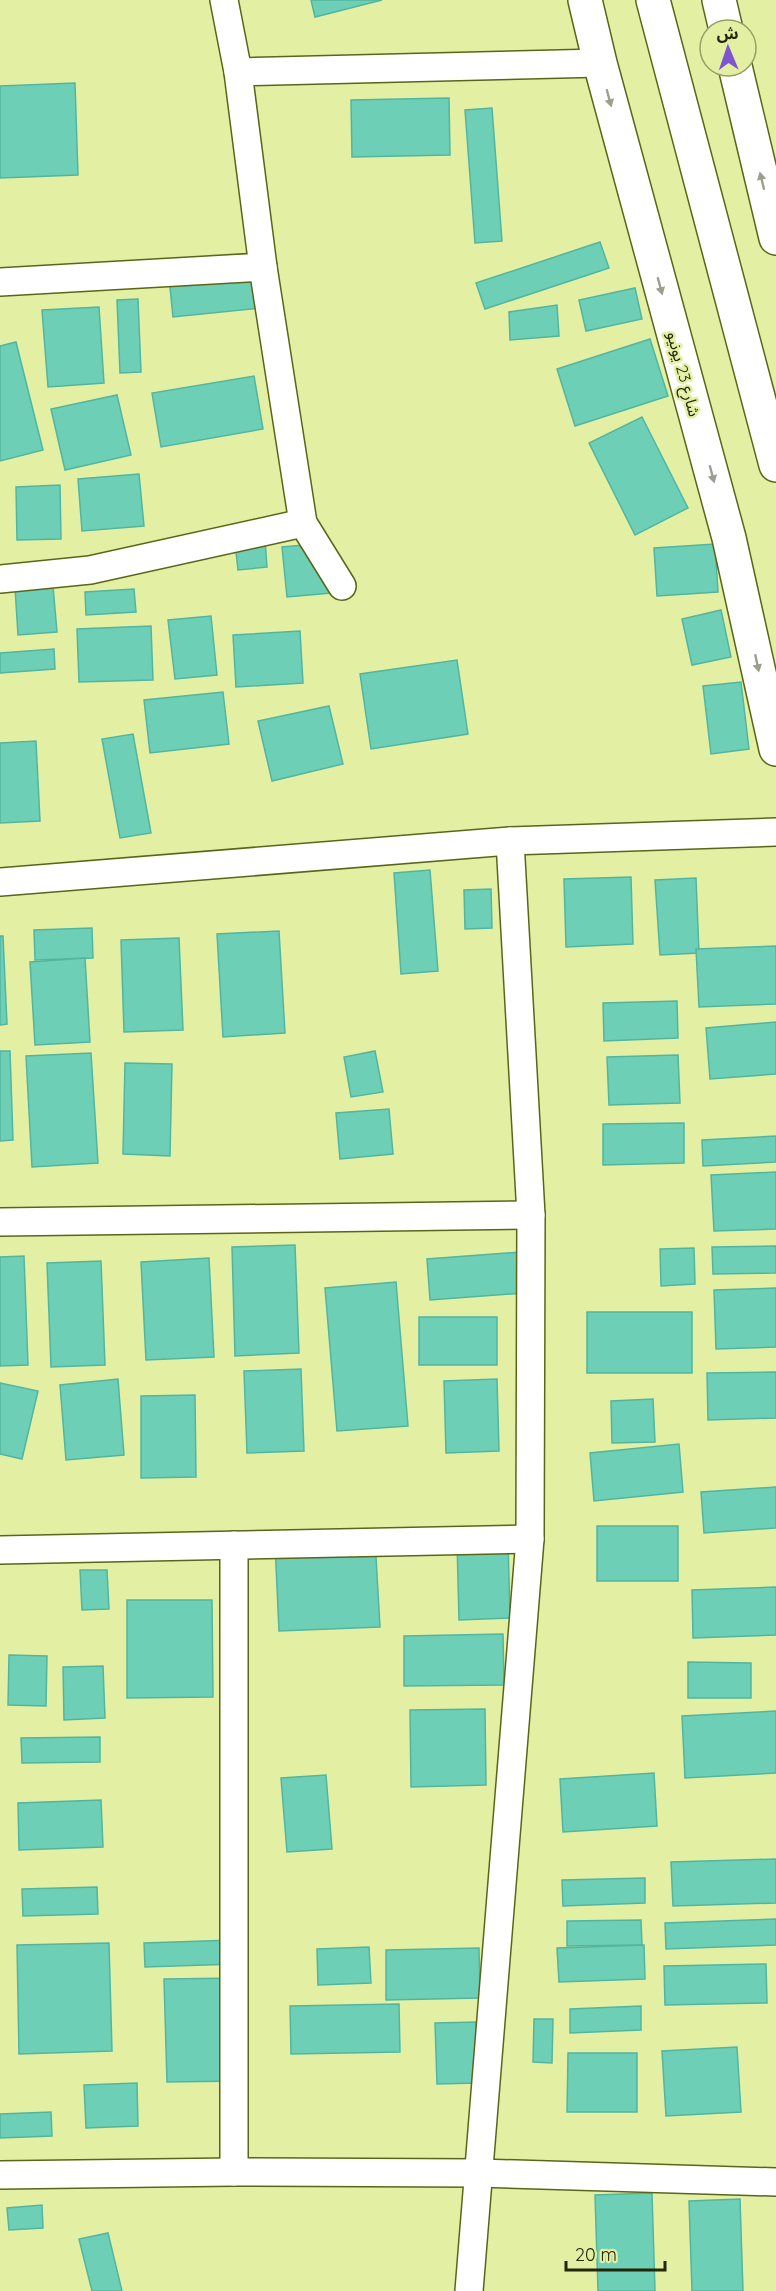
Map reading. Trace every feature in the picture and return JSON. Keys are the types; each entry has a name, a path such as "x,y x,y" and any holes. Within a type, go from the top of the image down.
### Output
{"street":[{"path":"224,0 238,72 262,267 303,523 342,586"},
{"name":"شارع 23 يونيو","path":"585,0 729,538 776,749"},
{"path":"653,0 776,465"},
{"path":"719,0 723,18"},
{"path":"238,72 600,63"},
{"path":"738,78 776,238"},
{"path":"0,282 262,267"},
{"path":"0,579 90,570 303,523"},
{"path":"0,882 510,841 776,832"},
{"path":"469,2291 530,1539 531,1215 510,841"},
{"path":"0,1221 531,1215"},
{"path":"0,1550 530,1539"},
{"path":"234,1545 234,2172"},
{"path":"0,2175 234,2172 479,2173 776,2182"}],"building":[{"path":"311,0 382,0 315,17"},
{"path":"75,83 78,175 0,178 0,86"},
{"path":"449,98 450,155 352,157 351,100"},
{"path":"492,108 502,241 475,243 465,110"},
{"path":"600,242 609,268 485,309 476,283"},
{"path":"264,257 270,307 173,317 168,268"},
{"path":"635,288 642,319 586,331 579,300"},
{"path":"138,299 141,372 120,373 117,300"},
{"path":"557,305 559,336 510,340 509,312"},
{"path":"99,307 104,383 48,387 42,310"},
{"path":"650,339 668,396 575,426 557,369"},
{"path":"16,342 43,450 0,461 0,346"},
{"path":"254,376 263,429 161,447 152,393"},
{"path":"117,395 131,455 65,470 51,409"},
{"path":"642,417 688,508 635,535 589,443"},
{"path":"139,474 144,526 82,531 78,479"},
{"path":"60,485 61,539 17,540 16,487"},
{"path":"265,540 267,567 238,570 235,543"},
{"path":"326,543 331,593 287,597 282,547"},
{"path":"715,544 718,592 657,596 654,548"},
{"path":"53,586 57,632 18,635 15,588"},
{"path":"134,589 136,612 86,615 85,592"},
{"path":"721,610 731,657 692,665 682,619"},
{"path":"211,616 217,675 175,679 168,620"},
{"path":"151,626 153,680 79,682 77,629"},
{"path":"300,631 303,683 236,687 233,635"},
{"path":"54,649 55,669 0,673 0,653"},
{"path":"457,660 468,734 371,749 360,674"},
{"path":"741,682 749,749 711,754 703,686"},
{"path":"223,692 229,744 150,753 144,700"},
{"path":"329,706 343,764 272,781 258,721"},
{"path":"133,734 151,833 120,838 102,739"},
{"path":"36,741 40,821 0,823 0,743"},
{"path":"430,870 438,971 401,974 394,873"},
{"path":"631,877 633,944 566,947 564,879"},
{"path":"696,878 699,953 660,955 655,880"},
{"path":"491,889 492,928 465,929 464,890"},
{"path":"92,928 93,958 35,960 34,930"},
{"path":"279,931 285,1033 223,1037 217,934"},
{"path":"0,936 3,936 7,1024 0,1025"},
{"path":"179,938 183,1030 124,1032 121,940"},
{"path":"776,946 776,1004 699,1007 696,949"},
{"path":"85,958 90,1042 35,1045 30,962"},
{"path":"677,1001 678,1038 604,1041 603,1003"},
{"path":"776,1022 776,1074 710,1079 706,1028"},
{"path":"0,1051 10,1051 13,1140 0,1141"},
{"path":"375,1051 383,1092 351,1097 344,1057"},
{"path":"91,1053 98,1163 32,1167 26,1056"},
{"path":"678,1055 680,1103 609,1105 607,1057"},
{"path":"125,1063 172,1064 170,1156 123,1154"},
{"path":"389,1109 393,1154 340,1159 336,1113"},
{"path":"684,1123 684,1163 603,1165 603,1124"},
{"path":"776,1136 776,1162 703,1166 702,1140"},
{"path":"776,1172 776,1229 714,1231 711,1175"},
{"path":"295,1245 299,1353 235,1356 232,1247"},
{"path":"776,1246 776,1273 713,1274 712,1247"},
{"path":"694,1248 695,1284 661,1286 660,1249"},
{"path":"521,1252 524,1293 430,1300 427,1259"},
{"path":"24,1256 28,1365 0,1366 0,1257"},
{"path":"209,1258 214,1357 146,1360 141,1262"},
{"path":"101,1261 105,1365 51,1367 47,1263"},
{"path":"396,1282 408,1426 337,1431 325,1288"},
{"path":"776,1288 776,1347 716,1349 714,1290"},
{"path":"587,1312 692,1312 692,1373 587,1373"},
{"path":"419,1317 497,1317 497,1365 419,1365"},
{"path":"301,1369 304,1451 247,1453 244,1371"},
{"path":"776,1372 776,1418 708,1420 707,1373"},
{"path":"118,1379 124,1455 66,1460 60,1385"},
{"path":"497,1379 499,1451 446,1453 444,1381"},
{"path":"0,1383 38,1391 22,1459 0,1454"},
{"path":"195,1395 196,1477 141,1478 141,1396"},
{"path":"653,1399 655,1442 612,1443 611,1401"},
{"path":"679,1444 683,1492 594,1501 590,1453"},
{"path":"776,1487 776,1528 704,1533 701,1492"},
{"path":"597,1526 678,1526 678,1581 597,1581"},
{"path":"375,1539 380,1627 279,1631 275,1544"},
{"path":"508,1540 510,1618 459,1620 457,1542"},
{"path":"80,1570 107,1570 109,1609 82,1610"},
{"path":"776,1587 776,1635 693,1638 692,1590"},
{"path":"127,1600 212,1600 213,1697 127,1698"},
{"path":"503,1634 504,1685 404,1686 404,1636"},
{"path":"9,1655 47,1656 46,1706 8,1705"},
{"path":"688,1662 751,1663 751,1698 688,1698"},
{"path":"103,1666 105,1718 64,1720 63,1667"},
{"path":"485,1709 486,1785 411,1787 410,1710"},
{"path":"776,1711 776,1773 685,1778 682,1716"},
{"path":"100,1737 100,1762 22,1763 21,1738"},
{"path":"654,1773 657,1826 563,1832 560,1779"},
{"path":"326,1775 332,1849 287,1852 281,1778"},
{"path":"101,1800 103,1847 19,1850 18,1803"},
{"path":"776,1859 776,1903 673,1906 671,1862"},
{"path":"645,1878 645,1903 563,1906 562,1880"},
{"path":"97,1887 98,1914 23,1916 22,1889"},
{"path":"776,1919 776,1945 666,1949 665,1923"},
{"path":"641,1920 642,1945 567,1946 567,1921"},
{"path":"234,1940 235,1964 145,1967 144,1943"},
{"path":"109,1943 112,2051 19,2054 17,1945"},
{"path":"644,1945 645,1979 559,1982 557,1948"},
{"path":"369,1947 371,1983 318,1985 317,1949"},
{"path":"479,1948 480,1998 386,2000 386,1950"},
{"path":"766,1964 767,2003 665,2005 664,1966"},
{"path":"238,1978 240,2081 167,2082 164,1979"},
{"path":"399,2004 400,2052 291,2054 290,2006"},
{"path":"641,2006 641,2030 570,2033 570,2009"},
{"path":"534,2019 553,2019 552,2063 533,2062"},
{"path":"476,2022 478,2083 437,2084 435,2023"},
{"path":"737,2047 741,2112 666,2116 662,2051"},
{"path":"568,2053 637,2053 637,2112 567,2112"},
{"path":"137,2083 138,2126 86,2128 84,2085"},
{"path":"51,2112 52,2136 0,2138 0,2114"},
{"path":"652,2193 655,2291 598,2291 595,2195"},
{"path":"740,2199 743,2291 692,2291 689,2201"},
{"path":"42,2205 43,2228 9,2230 7,2208"},
{"path":"108,2233 122,2291 92,2291 79,2239"}]}
